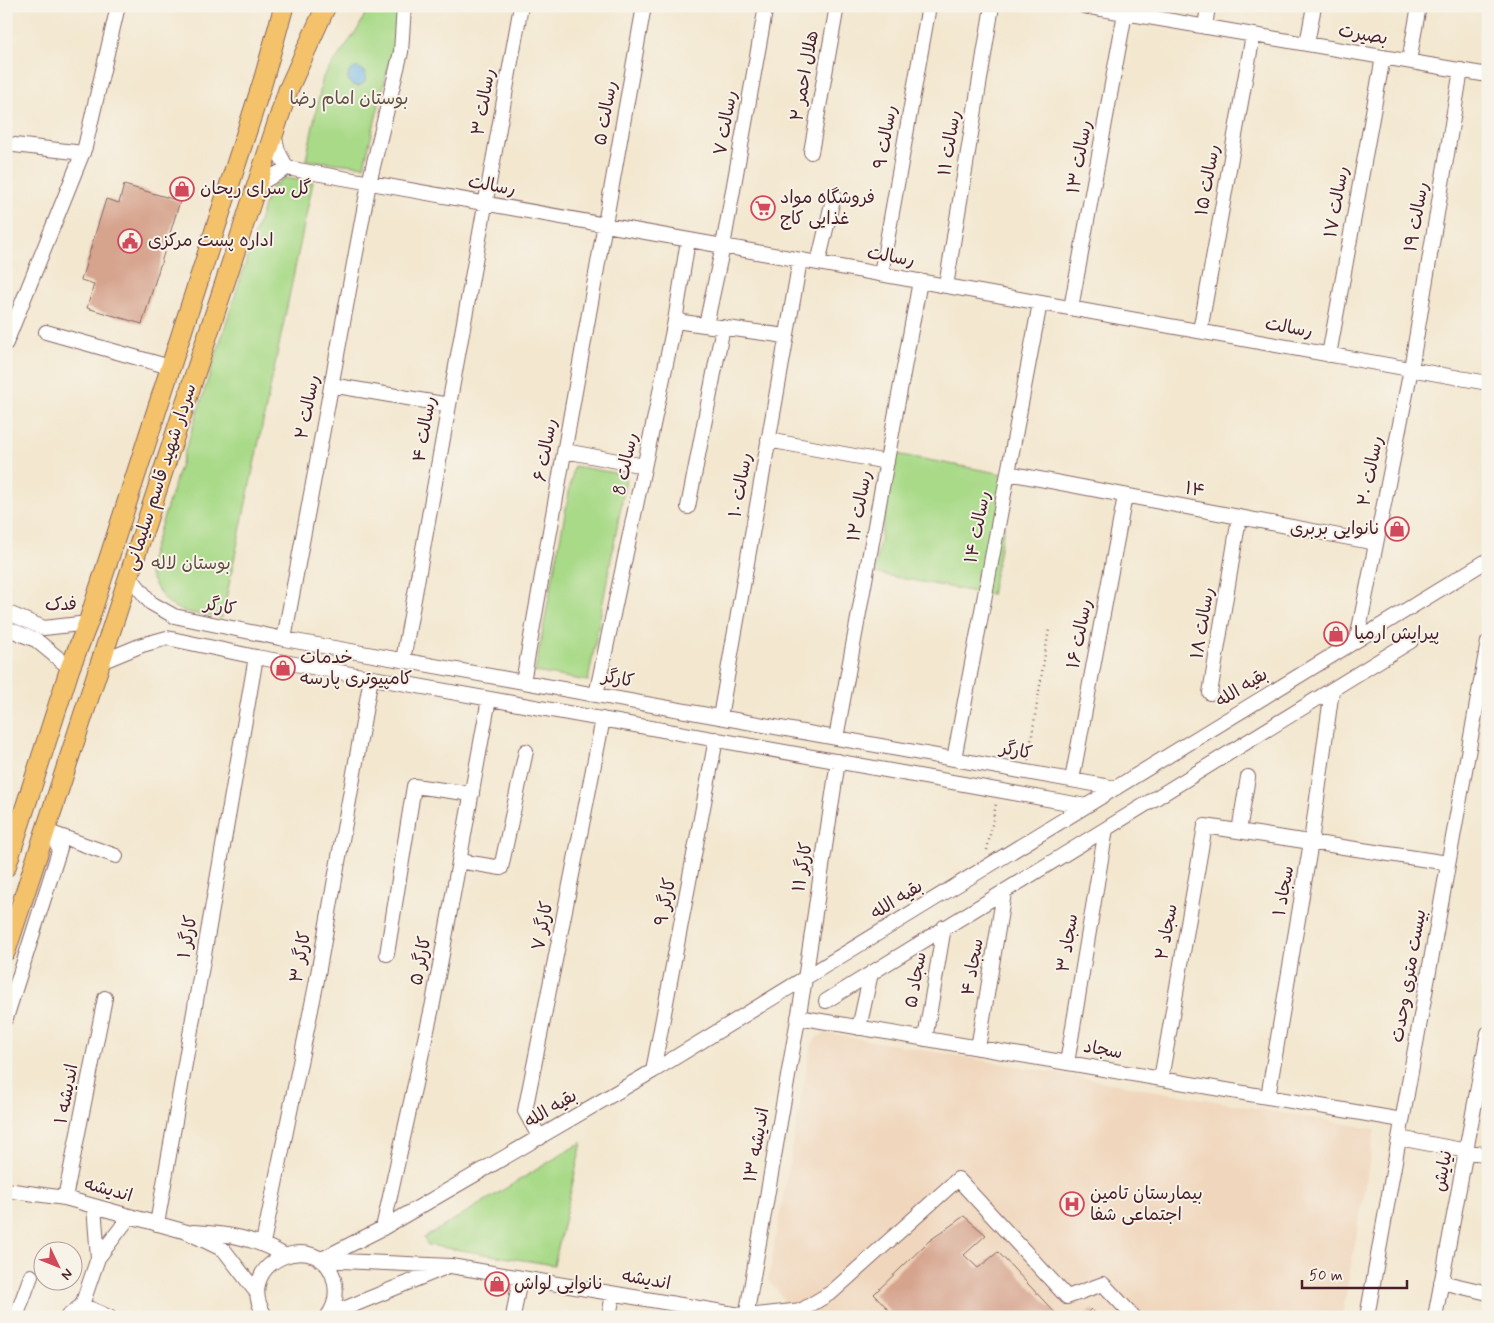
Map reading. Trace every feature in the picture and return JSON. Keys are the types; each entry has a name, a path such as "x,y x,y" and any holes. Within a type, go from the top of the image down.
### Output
{"main road":[{"path":"6,867 70,668 88,623 263,81 284,6"},
{"name":"سردار شهید قاسم سلیمانی","path":"6,951 288,90 326,6"}],"street":[{"path":"6,343 83,153 118,6"},
{"name":"رسالت ۲","path":"284,639 369,183 401,52 404,6"},
{"name":"رسالت ۳","path":"484,204 521,6"},
{"name":"رسالت ۵","path":"606,225 644,6"},
{"name":"رسالت ۷","path":"706,325 723,246 766,6"},
{"name":"هلال احمر ۲","path":"811,152 837,6"},
{"name":"رسالت ۹","path":"881,274 929,6"},
{"name":"رسالت ۱۱","path":"946,286 992,6"},
{"path":"1205,27 1208,6"},
{"path":"1307,44 1314,6"},
{"path":"1409,62 1419,6"},
{"name":"بصیرت","path":"1093,7 1488,75"},
{"name":"رسالت ۱۳","path":"1072,308 1125,13"},
{"name":"رسالت ۱۵","path":"1200,332 1253,35"},
{"name":"رسالت ۱۷","path":"1329,354 1383,57"},
{"name":"رسالت ۱۹","path":"1410,369 1461,70"},
{"path":"257,185 287,168 278,151 274,133"},
{"path":"6,144 83,153"},
{"name":"رسالت","path":"287,168 1488,383"},
{"path":"818,263 834,195"},
{"name":"رسالت ۴","path":"404,660 484,204"},
{"name":"رسالت ۶","path":"523,682 606,225"},
{"name":"رسالت 8","path":"596,694 675,321 688,240"},
{"name":"رسالت ۱۰","path":"720,717 800,260"},
{"name":"رسالت ۱۲","path":"836,738 920,281"},
{"name":"رسالت ۱۴","path":"954,758 1040,303"},
{"path":"675,321 786,336"},
{"path":"688,507 723,327"},
{"path":"46,332 170,366"},
{"name":"رسالت ۲۰","path":"1357,639 1410,369"},
{"path":"331,385 449,405"},
{"path":"768,440 887,462"},
{"path":"565,451 644,466"},
{"name":"۱۴","path":"1008,473 1376,543"},
{"name":"رسالت ۱۶","path":"1072,780 1125,496"},
{"name":"رسالت ۱۸","path":"1210,693 1239,518"},
{"name":"بقیه الله","path":"320,1260 382,1228 653,1071 1488,560"},
{"name":"کارگر","path":"129,576 151,603 174,616 284,639 1116,788"},
{"name":"فدک","path":"6,612 40,634 70,668"},
{"path":"167,638 165,626 174,616"},
{"name":"فدک","path":"6,628 40,634 88,623"},
{"path":"101,662 142,645 167,638 256,657 1086,806"},
{"path":"826,1001 1412,641"},
{"name":"بیست متری وحدت","path":"1367,1317 1488,642"},
{"name":"کارگر ۱","path":"157,1224 256,657"},
{"path":"441,690 445,668"},
{"name":"کارگر ۳","path":"263,1243 316,985 371,678"},
{"name":"سجاد ۱","path":"1268,1097 1311,842 1332,690"},
{"name":"کارگر ۵","path":"382,1228 433,1003 489,699"},
{"name":"کارگر ۷","path":"540,1138 526,1111 603,719"},
{"name":"کارگر ۹","path":"653,1071 716,739"},
{"path":"459,861 501,868 526,751"},
{"name":"کارگر ۱۱","path":"804,979 838,761"},
{"path":"1239,831 1248,777"},
{"path":"387,954 414,786 472,794"},
{"name":"سجاد ۲","path":"1161,1079 1205,826 1448,863"},
{"name":"سجاد ۳","path":"1067,1063 1106,829"},
{"path":"46,831 116,856"},
{"path":"6,1018 60,848 46,831"},
{"name":"سجاد ۴","path":"978,1048 1004,893"},
{"name":"سجاد ۵","path":"925,1039 944,927"},
{"path":"859,1028 871,973"},
{"name":"اندیشه ۱۳","path":"746,1316 804,979"},
{"name":"اندیشه ۱","path":"65,1198 105,998"},
{"name":"سجاد","path":"798,1017 1402,1120"},
{"name":"نیایش","path":"1435,1317 1488,1033"},
{"path":"1399,1138 1488,1155"},
{"name":"اندیشه","path":"187,1232 232,1234 263,1243 284,1255 302,1254 320,1260 451,1266 613,1294 699,1313 746,1316 802,1310 832,1292 958,1179 1067,1297 1103,1284 1134,1317"},
{"name":"اندیشه","path":"10,1187 65,1198 187,1232 224,1250 257,1293 262,1314"},
{"path":"94,1206 98,1258"},
{"path":"67,1317 82,1305 98,1258 130,1216"},
{"path":"257,1293 259,1280 265,1269 273,1260 284,1255"},
{"path":"320,1260 328,1268 335,1285 334,1304 328,1316"},
{"path":"328,1316 451,1266"},
{"path":"16,1317 31,1276"},
{"path":"513,1317 520,1278"},
{"path":"1441,1282 1488,1293"},
{"path":"609,1317 613,1294"},
{"path":"82,1305 109,1317"}],"path":[{"path":"1026,772 1049,629"},
{"path":"983,869 999,790"}],"shaded area":[{"name":"بیمارستان تامین اجتماعی شفا","path":"827,1033 1375,1129 1342,1317 780,1317 783,1298 768,1280 809,1054 812,1044 818,1037"}],"green space":[{"name":"بوستان امام رضا","path":"369,6 403,6 364,166 306,160 323,77 358,29"},
{"name":"بوستان لاله","path":"284,178 313,182 222,618 184,611 175,607 161,595 147,569 269,190"},
{"path":"896,454 1014,476 991,595 874,573"},
{"path":"574,466 627,475 588,681 535,672"},
{"path":"582,1142 554,1265 428,1245 424,1238"}],"water":[{"path":"353,68 361,68 366,73 364,84 353,86 348,81 348,73"}],"building":[{"name":"اداره پست مرکزی","path":"124,185 180,201 142,324 87,308 94,284 81,280 106,199 119,203"},
{"path":"964,1216 986,1235 964,1255 978,1268 998,1252 1059,1317 883,1317 890,1311 874,1294 929,1241"},
{"path":"1091,1309 1100,1317 1083,1317"}],"place":[{"name":"گل سرای ریحان","path":"182,189"},
{"name":"فروشگاه مواد غذایی کاج","path":"763,208"},
{"name":"اداره پست مرکزی","path":"130,241"},
{"name":"نانوایی بربری","path":"1397,529"},
{"name":"پیرایش ارمیا","path":"1336,634"},
{"name":"خدمات کامپیوتری پارسه","path":"283,668"},
{"name":"بیمارستان تامین اجتماعی شفا","path":"1072,1204"},
{"name":"نانوایی لواش","path":"497,1284"}]}
